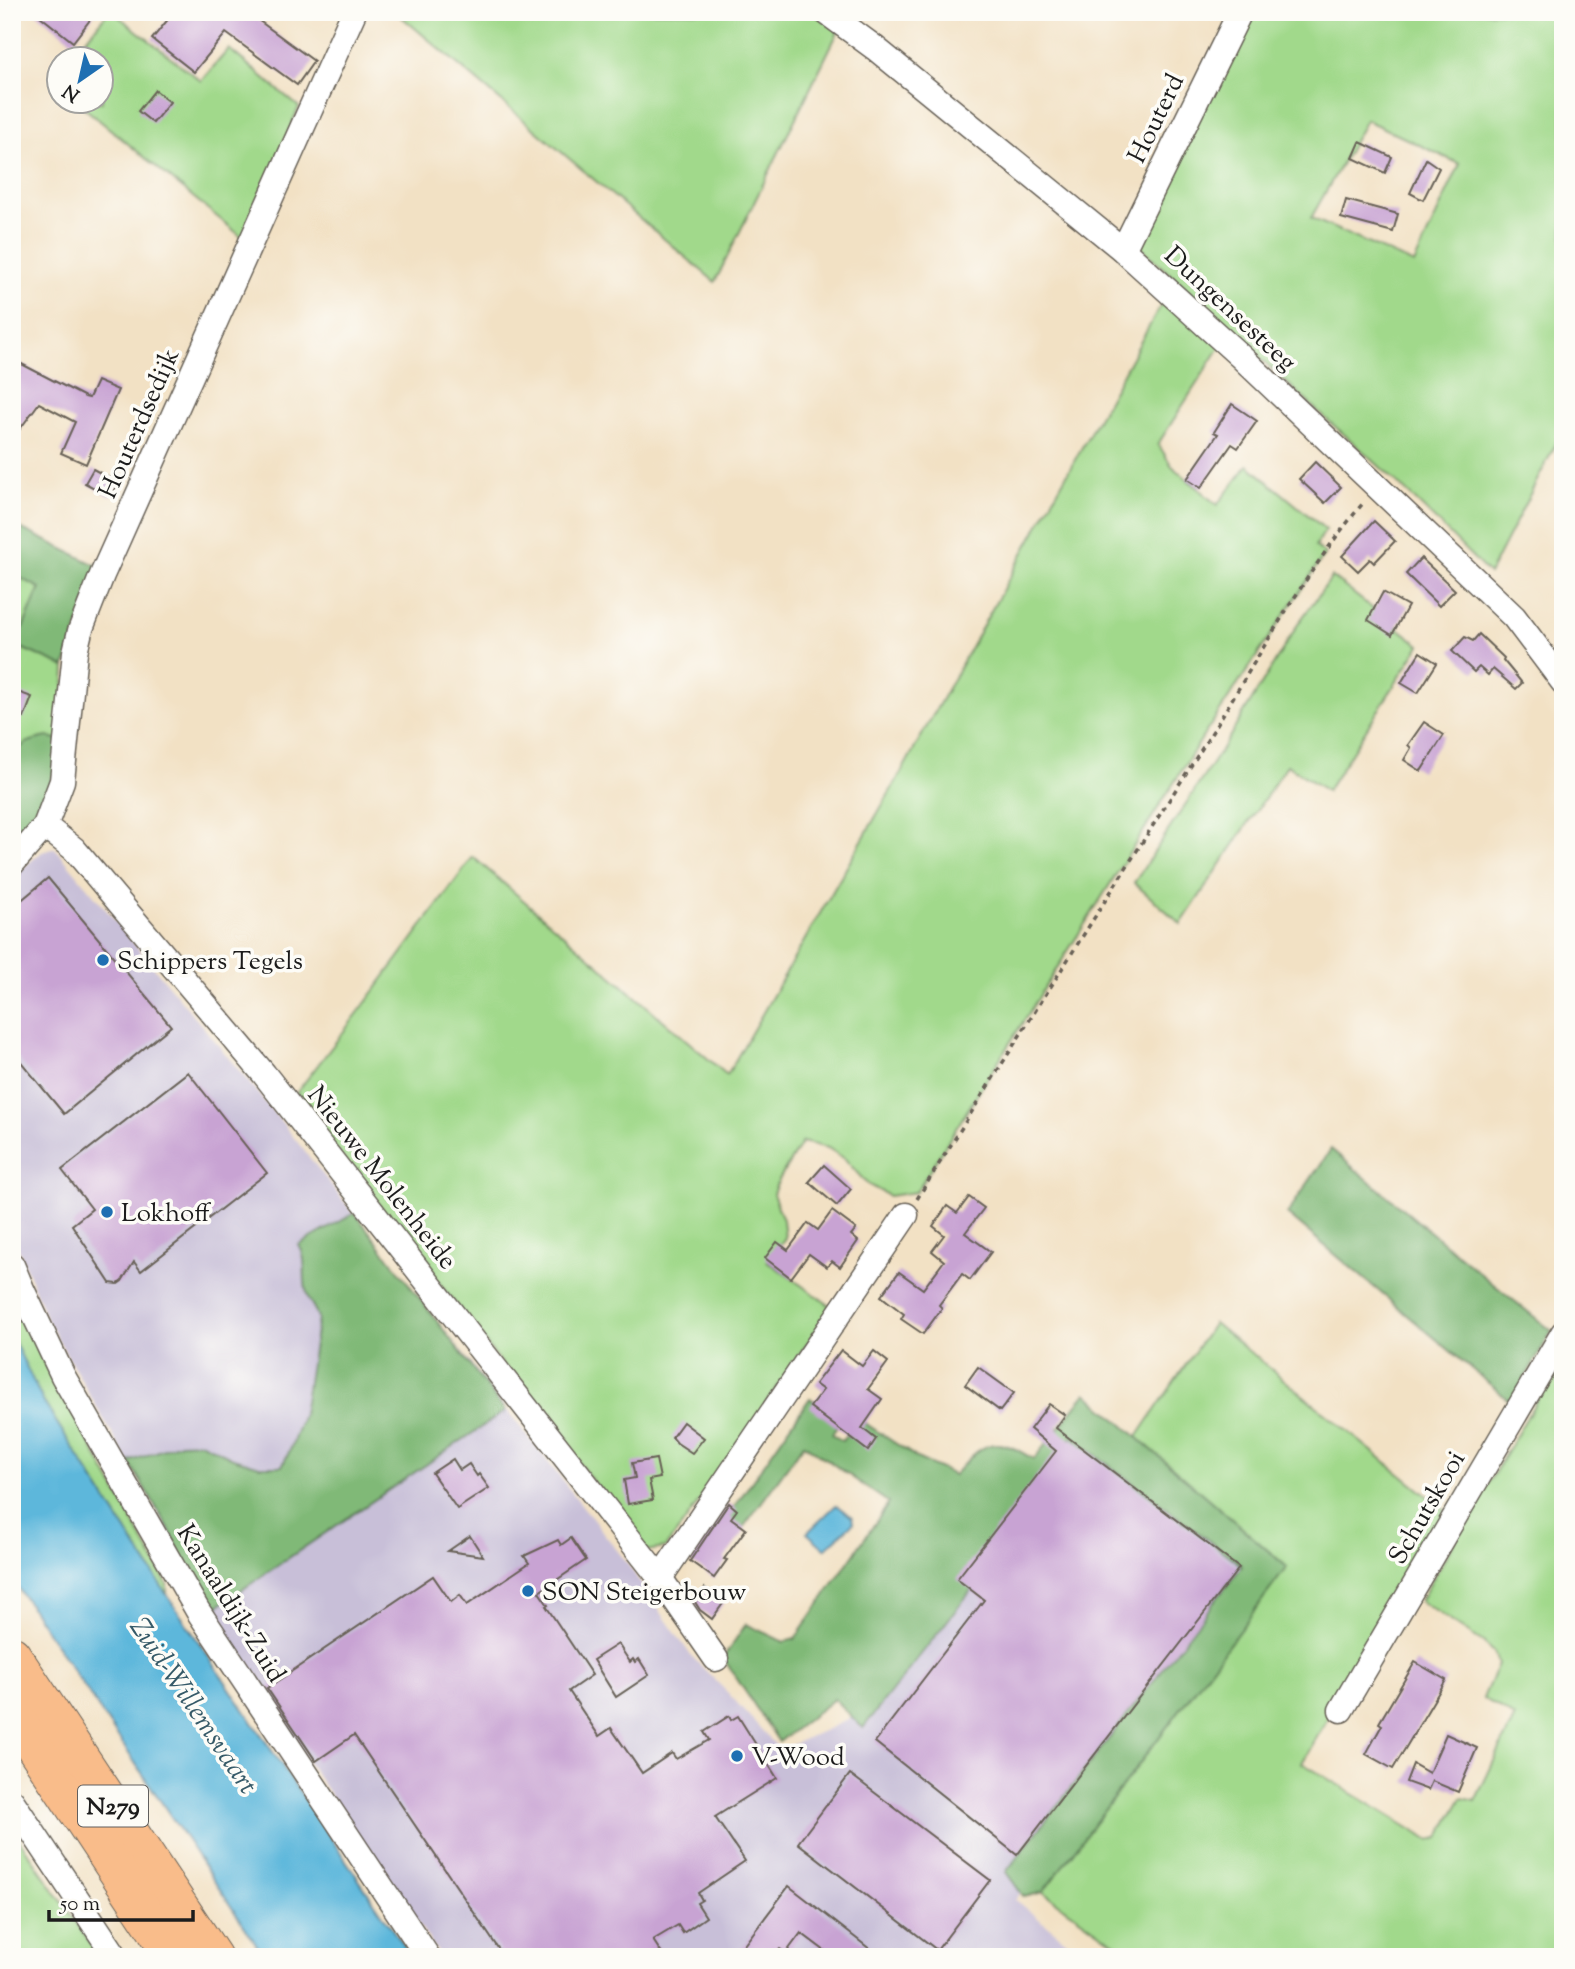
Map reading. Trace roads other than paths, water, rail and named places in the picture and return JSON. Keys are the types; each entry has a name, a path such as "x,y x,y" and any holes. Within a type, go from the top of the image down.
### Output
{"highway":[{"name":"N279","path":"12,1655 213,1957"},
{"name":"N279","path":"12,1713 174,1957"}],"street":[{"name":"Houterdsedijk","path":"12,864 45,826 62,781 75,652 80,631 102,575 354,12"},
{"name":"Dungensesteeg","path":"826,12 875,48 1123,250 1378,486 1514,617 1563,682"},
{"name":"Houterd","path":"1123,250 1240,12"},
{"name":"Nieuwe Molenheide","path":"45,826 74,849 264,1074 660,1578 716,1659"},
{"path":"660,1578 906,1215"},
{"name":"Kanaaldijk-Zuid","path":"12,1265 63,1376 198,1611 428,1957"},
{"name":"Schutskooi","path":"1341,1710 1563,1333"},
{"path":"12,1801 116,1957"}],"water":[{"name":"Zuid-Willemsvaart","path":"12,1337 43,1401 167,1595 411,1957 265,1957 12,1579"},
{"path":"836,1505 852,1517 853,1523 825,1549 807,1533"}],"place":[{"name":"Schippers Tegels","path":"103,960"},
{"name":"Lokhoff","path":"107,1212"},
{"name":"SON Steigerbouw","path":"528,1591"},
{"name":"V-Wood","path":"737,1756"}]}
